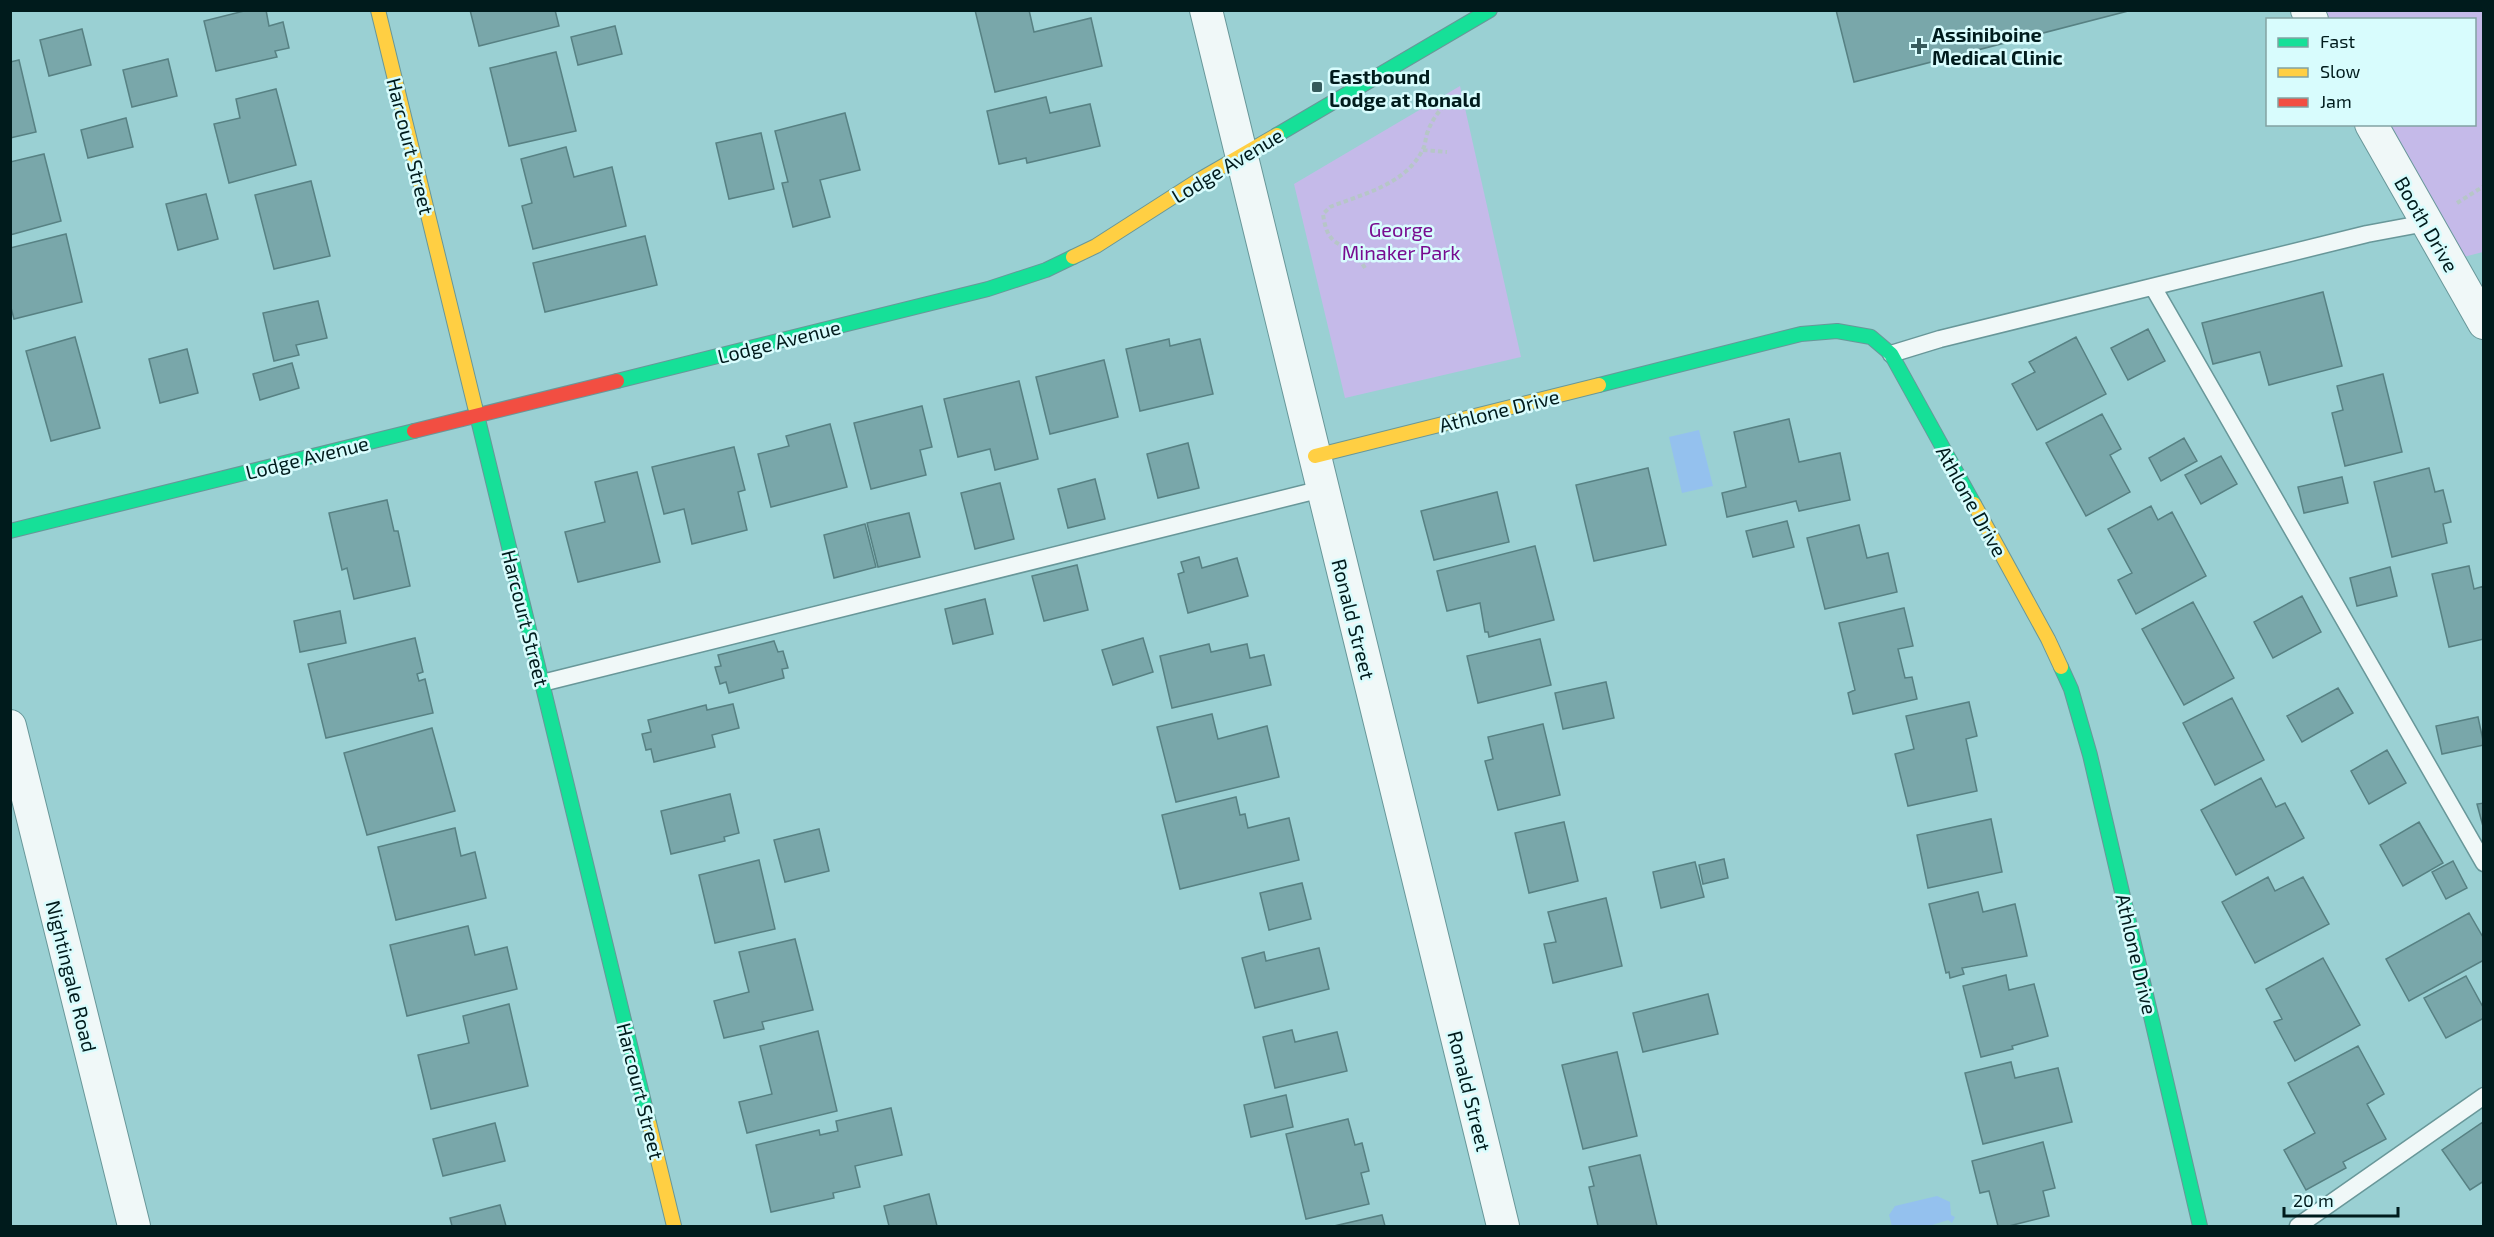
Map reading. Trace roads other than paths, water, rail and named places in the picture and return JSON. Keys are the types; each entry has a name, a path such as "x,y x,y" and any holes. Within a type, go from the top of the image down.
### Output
{"street":[{"name":"Harcourt Street","path":"378,10 674,1227"},
{"name":"Ronald Street","path":"1206,10 1503,1227"},
{"name":"Lodge Avenue","path":"10,531 988,289 1046,270 1096,246 1242,155 1490,10"},
{"name":"Booth Drive","path":"2372,126 2484,323"},
{"name":"Athlone Drive","path":"1315,456 1801,334 1837,331 1871,337 1891,354 2048,639 2071,689 2090,755 2200,1227"},
{"name":"Nightingale Road","path":"10,726 134,1227"}],"lane":[{"path":"1891,354 1940,339 2367,234 2426,223"},
{"path":"2153,287 2484,863"},
{"path":"542,683 1323,489"},
{"path":"2298,1227 2484,1096"}],"water":[{"path":"1699,430 1713,486 1682,493 1669,437"},
{"path":"1937,1196 1950,1202 1951,1215 1955,1217 1952,1223 1948,1220 1929,1226 1892,1226 1889,1215 1895,1206"}],"place":[{"name":"Assiniboine Medical Clinic","path":"1919,46"},
{"name":"Eastbound Lodge at Ronald","path":"1317,87"}],"park label":[{"name":"George Minaker Park","path":"1401,240"}]}
